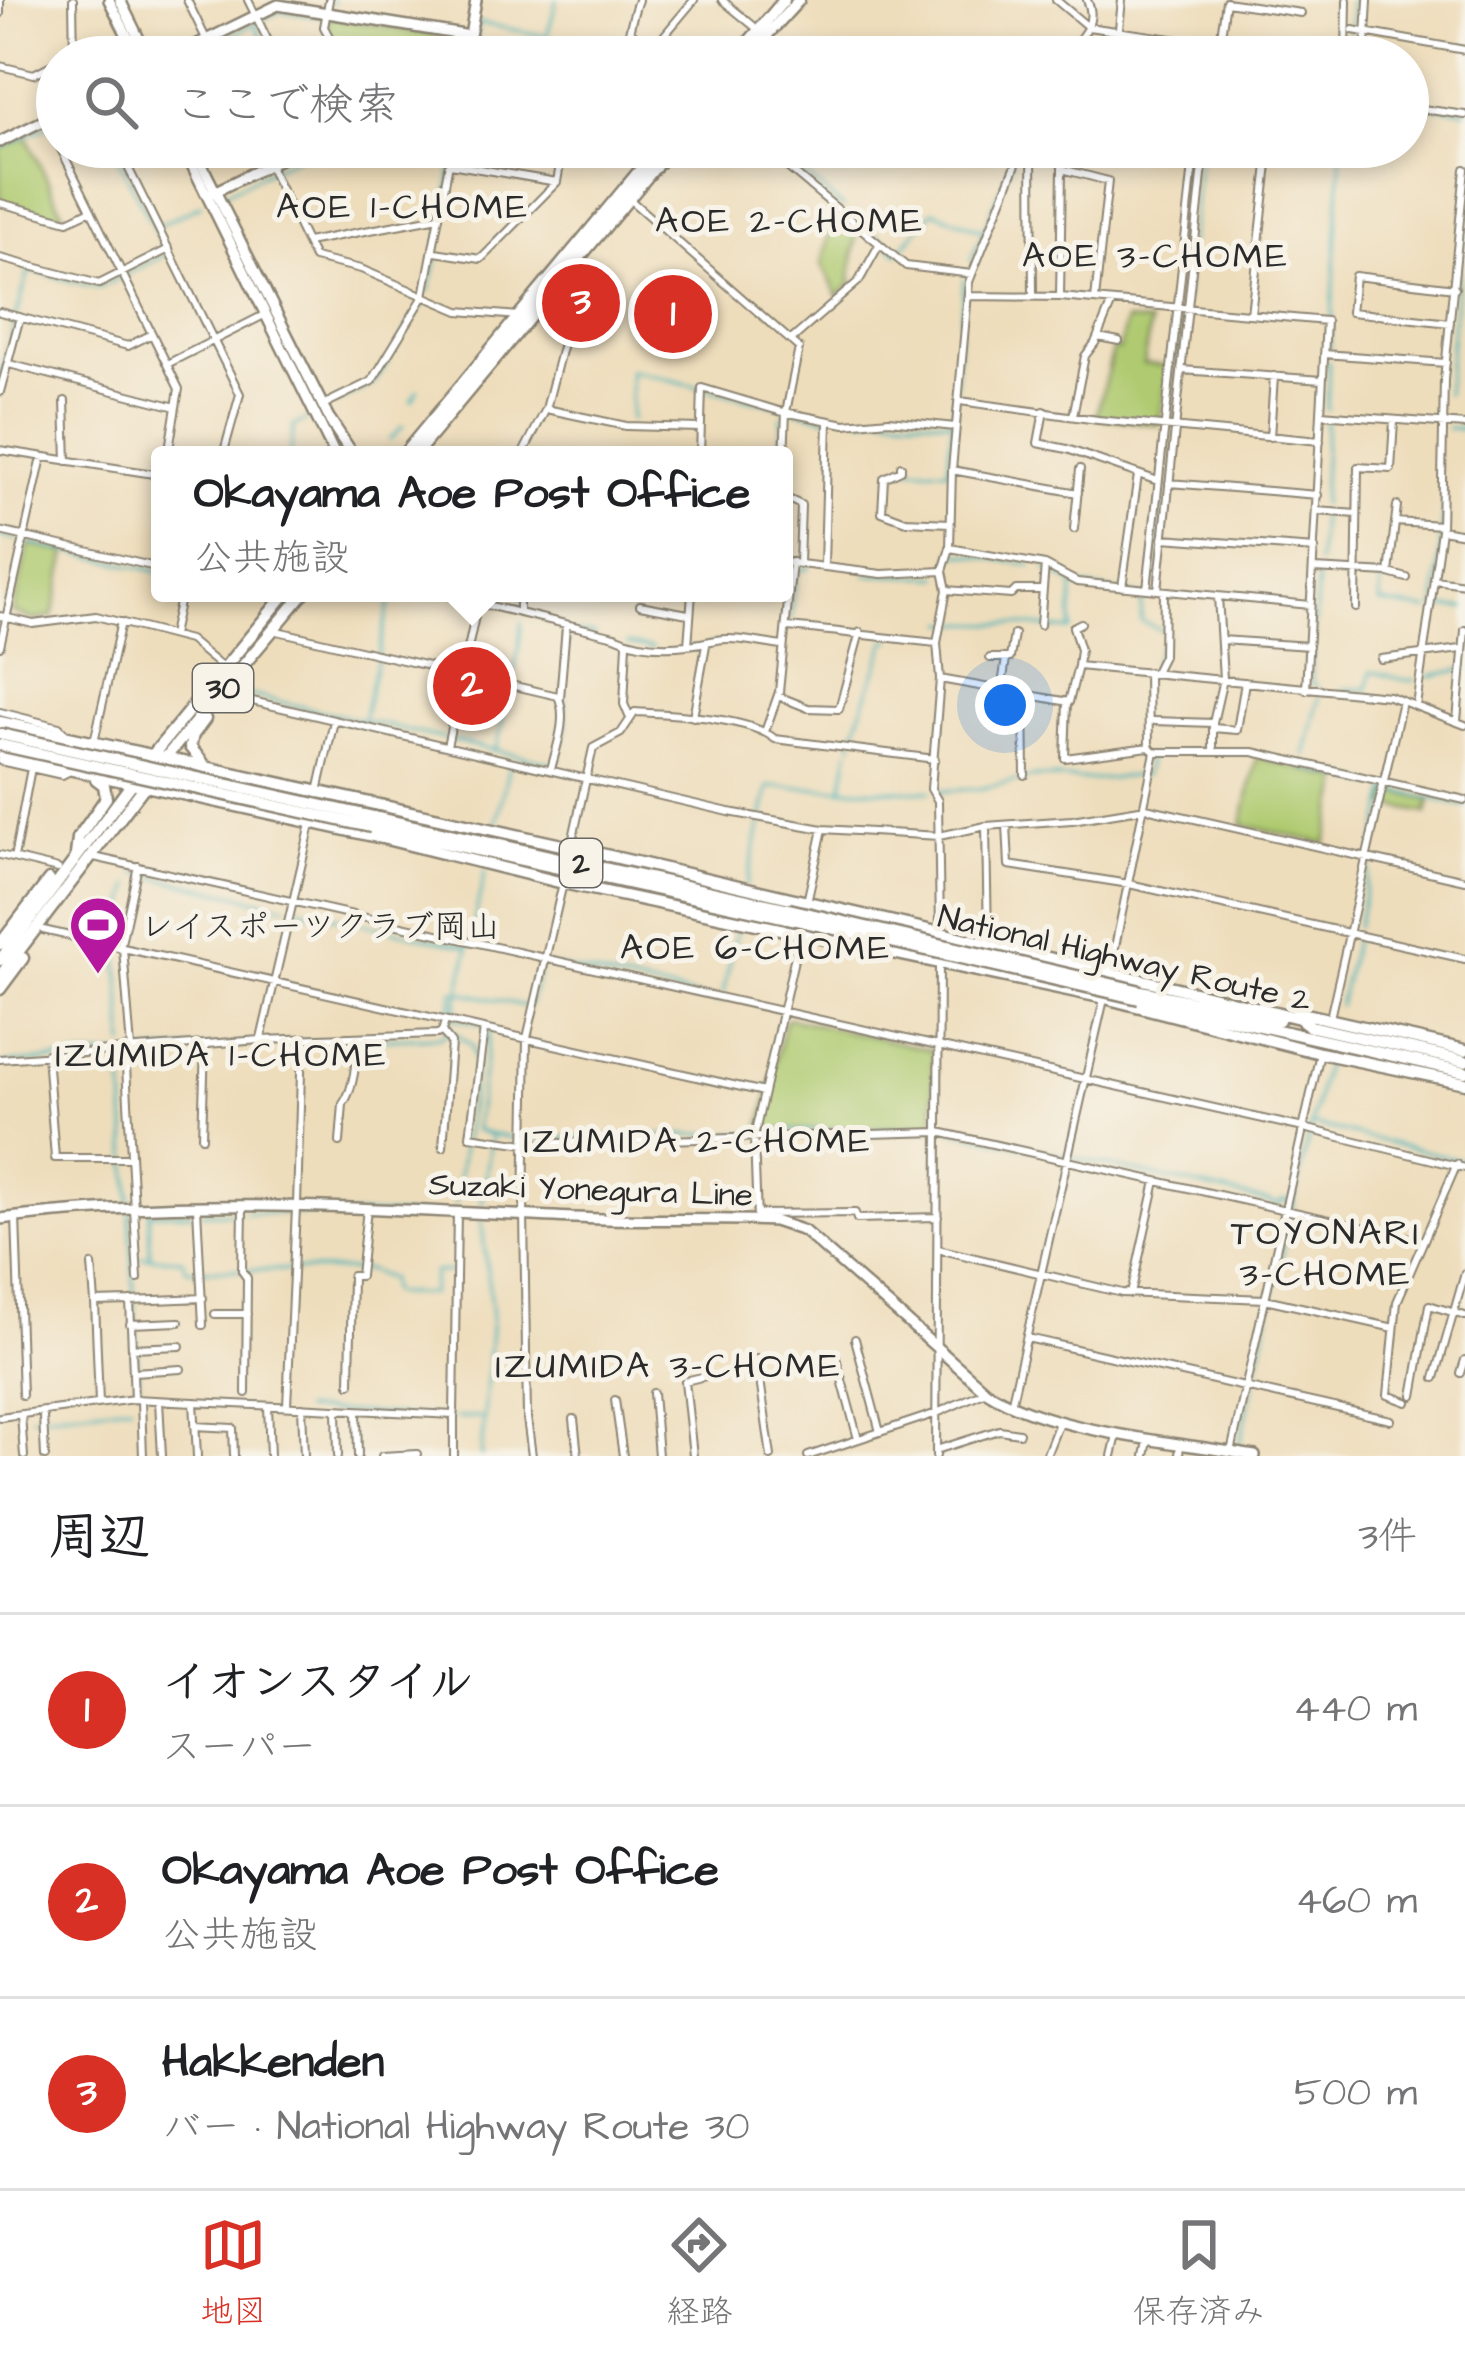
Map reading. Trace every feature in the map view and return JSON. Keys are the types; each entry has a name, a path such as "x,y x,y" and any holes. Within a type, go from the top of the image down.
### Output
{"highway":[{"path":"760,36 784,0"},
{"path":"759,36 799,0"},
{"path":"625,195 641,168"},
{"path":"422,446 625,195 652,168"},
{"path":"411,446 525,317"},
{"path":"330,420 344,446"},
{"name":"30","path":"2,968 146,786 159,756 279,602"},
{"name":"30","path":"2,968 76,855 131,783 219,694 296,602"},
{"path":"218,767 197,758 190,747 219,694"},
{"path":"0,722 218,767 318,794 571,847 1109,974 1465,1050"},
{"name":"National Highway Route 2","path":"0,734 619,882 788,914"},
{"name":"National Highway Route 2","path":"0,745 451,834 1465,1072"},
{"path":"0,758 146,786 563,883 1105,998 1320,1053 1465,1083"},
{"path":"0,943 58,869 76,855 78,838 103,804 106,792 100,781 71,770"},
{"path":"451,834 628,863"},
{"path":"0,989 92,856"},
{"path":"619,882 634,892 722,915"},
{"path":"1199,993 1300,1018 1311,1027"},
{"name":"National Highway Route 2","path":"1140,995 1465,1061"},
{"path":"1249,1033 1391,1062 1447,1067"}],"main road":[{"path":"110,0 128,36"},
{"path":"120,0 138,36"},
{"path":"223,36 278,4 328,6 470,36 476,0"},
{"path":"0,142 36,127"},
{"path":"196,168 270,312 331,446"},
{"path":"201,168 211,194"},
{"path":"211,194 270,168"},
{"path":"270,312 330,420"},
{"name":"Suzaki Yonegura Line","path":"0,1220 134,1206 457,1210 572,1218 757,1217 804,1231 986,1391 1012,1405 1199,1451 1255,1456"}],"street":[{"path":"0,0 0,14"},
{"path":"72,36 73,0"},
{"path":"187,0 205,36"},
{"path":"248,0 265,36"},
{"path":"631,36 638,0"},
{"path":"664,36 694,0"},
{"path":"722,0 762,33"},
{"path":"1057,0 1088,27 1149,36"},
{"path":"1081,36 1094,12 1087,0"},
{"path":"1118,36 1122,0"},
{"path":"1346,36 1347,0"},
{"path":"1367,36 1368,0"},
{"path":"1221,36 1226,1 1301,13"},
{"path":"328,6 324,27 329,36"},
{"path":"1353,30 1389,36"},
{"path":"632,33 636,36"},
{"path":"1429,43 1465,50"},
{"path":"0,66 36,73"},
{"path":"1429,110 1465,115"},
{"path":"70,168 179,389 170,446"},
{"path":"129,168 241,399 226,446"},
{"path":"270,168 314,258 361,268 459,311 525,317"},
{"path":"323,405 371,381 424,296 449,168"},
{"path":"474,168 557,182"},
{"path":"435,252 481,259 557,182 559,168"},
{"path":"788,168 906,266 972,274"},
{"path":"1019,168 972,274 968,296 953,427 950,548 943,571 947,590 937,643 940,679 932,789 938,801 940,935 936,1453 999,1430 1019,1433"},
{"path":"1029,168 1033,296"},
{"path":"1012,1405 1146,808 1152,672 1163,656 1163,538 1182,370 1192,168"},
{"path":"1147,589 1164,428 1201,168"},
{"path":"1251,314 1268,168"},
{"path":"1060,297 1062,169 1108,181 1095,300"},
{"path":"1416,706 1443,529 1446,363 1465,169"},
{"path":"625,195 799,348 785,410 784,446"},
{"path":"0,203 68,221 91,210"},
{"path":"307,242 440,217"},
{"path":"791,340 859,281 879,245"},
{"path":"0,258 99,284 169,249"},
{"path":"1450,323 1351,312 1355,276 1455,288"},
{"path":"968,296 1060,297 1326,320 1306,690"},
{"path":"1073,416 1085,356 1112,302"},
{"path":"535,304 592,313"},
{"path":"0,312 128,346 152,334"},
{"path":"167,364 270,312"},
{"path":"527,446 546,409 572,312"},
{"path":"0,392 18,317"},
{"path":"1098,337 1119,341"},
{"path":"1324,354 1446,363"},
{"path":"8,364 176,407"},
{"path":"1182,370 1323,380"},
{"path":"1270,436 1274,376"},
{"path":"700,446 701,388 828,422 890,420 953,427"},
{"path":"65,401 67,461"},
{"path":"958,401 1164,428 1320,441"},
{"path":"546,409 626,426 700,428"},
{"path":"1044,412 1038,443 1158,481"},
{"path":"1321,414 1465,425"},
{"path":"1356,608 1358,467 1391,470 1394,421"},
{"path":"824,565 828,422"},
{"path":"0,450 151,475"},
{"path":"0,646 43,457"},
{"path":"901,466 884,478 882,512 906,521 950,524"},
{"path":"1074,529 1080,469"},
{"path":"952,470 1078,493"},
{"path":"1122,586 1138,475"},
{"path":"1169,484 1318,495"},
{"path":"793,501 801,505 793,556"},
{"path":"1389,573 1396,506"},
{"path":"1317,511 1357,514"},
{"path":"1395,522 1465,534"},
{"path":"0,531 151,566"},
{"path":"1163,538 1315,549"},
{"path":"950,548 1044,567 1077,582 1312,605"},
{"path":"793,562 882,574 943,571"},
{"path":"1040,625 1044,567"},
{"path":"1314,569 1407,578"},
{"path":"1438,580 1465,584"},
{"path":"947,590 1011,595 1016,590 1041,590"},
{"path":"1213,751 1222,679 1218,596"},
{"path":"172,635 179,602"},
{"path":"448,742 479,602"},
{"path":"491,602 642,646 706,648 722,640 783,646"},
{"path":"519,602 519,612"},
{"path":"688,645 690,602"},
{"path":"765,730 778,696 790,602"},
{"path":"640,605 688,614"},
{"path":"3,617 33,624 96,616 189,640 224,669"},
{"path":"94,742 121,622"},
{"path":"940,679 1066,702 1072,698 1078,666 1078,639 1072,627 1081,623"},
{"path":"552,765 562,722 566,626"},
{"path":"788,627 937,643"},
{"path":"273,630 560,698"},
{"path":"1078,666 1389,696 1461,723 1465,630"},
{"path":"778,696 808,708 838,709 860,632"},
{"path":"990,658 1010,658 1015,634"},
{"path":"1221,640 1309,646"},
{"path":"627,642 624,704 629,716"},
{"path":"693,717 706,648"},
{"path":"1381,659 1461,649"},
{"path":"1000,691 1006,658"},
{"path":"1154,721 1237,730 1245,682"},
{"path":"219,694 448,742 511,760 552,765 587,778 823,830 939,836 986,826 1072,820 1146,808 1465,880"},
{"path":"1024,694 1024,775"},
{"path":"1330,1018 1402,701"},
{"path":"1066,702 1065,758 1152,749 1252,752 1465,800"},
{"path":"0,712 59,727 69,737"},
{"path":"571,847 593,748 621,733 634,712 765,730 775,739 935,760"},
{"path":"261,1040 334,721"},
{"path":"0,758 62,775 71,770"},
{"path":"14,858 31,768"},
{"path":"1006,825 1009,865 1129,884 1465,959"},
{"path":"986,826 988,946"},
{"path":"823,830 754,1137 757,1217 855,1213 857,1219 938,1217"},
{"path":"0,855 58,869"},
{"path":"92,856 137,871 782,1010 1463,1166 1397,1302 1388,1395 1410,1399 1429,1305 1465,1316"},
{"path":"137,871 122,948 128,1158 138,1279"},
{"path":"532,1456 527,1418 524,1213 527,1038 563,883"},
{"path":"43,930 764,1092"},
{"path":"444,1034 447,1022"},
{"path":"488,1030 470,1136 525,1144 939,1129 1423,1241"},
{"path":"0,1059 261,1040 444,1034"},
{"path":"443,1147 451,1043 444,1034"},
{"path":"340,1142 343,1104 356,1070 357,1040"},
{"path":"287,1406 302,1042"},
{"path":"202,1137 205,1047"},
{"path":"1234,1453 1308,1129 1320,1053"},
{"path":"48,1057 55,1158 128,1158"},
{"path":"1131,1294 1156,1181"},
{"path":"197,1207 203,1325"},
{"path":"243,1208 246,1393"},
{"path":"454,1456 457,1210"},
{"path":"350,1384 352,1276 360,1276 362,1270 366,1212"},
{"path":"16,1217 22,1395"},
{"path":"938,1249 1131,1294 1269,1300 1394,1328"},
{"path":"92,1265 99,1403"},
{"path":"1435,1378 1465,1273"},
{"path":"95,1302 203,1298"},
{"path":"132,1301 143,1456"},
{"path":"215,1314 247,1314"},
{"path":"133,1324 179,1322"},
{"path":"1027,1338 1391,1420"},
{"path":"855,1339 880,1432"},
{"path":"135,1348 180,1346"},
{"path":"820,1358 835,1354 858,1439"},
{"path":"757,1359 771,1456"},
{"path":"1461,1373 1465,1360"},
{"path":"136,1372 181,1369"},
{"path":"693,1456 685,1381 706,1376"},
{"path":"808,1456 937,1414 986,1391"},
{"path":"653,1393 658,1456"},
{"path":"0,1417 137,1400 454,1415"},
{"path":"615,1400 623,1456"},
{"path":"159,1401 162,1456"},
{"path":"194,1402 196,1456"},
{"path":"268,1405 270,1456"},
{"path":"302,1409 304,1456"},
{"path":"337,1412 338,1456"},
{"path":"357,1413 358,1456"},
{"path":"21,1416 24,1456"},
{"path":"43,1417 45,1456"},
{"path":"574,1419 578,1456"},
{"path":"1046,1456 1060,1420"},
{"path":"195,1426 233,1428 234,1456"},
{"path":"1112,1456 1118,1431"},
{"path":"1145,1456 1149,1437"},
{"path":"1179,1456 1180,1443"},
{"path":"382,1456 417,1454"}],"green space":[{"path":"331,17 438,36 332,36 327,27"},
{"path":"27,137 36,168 42,168 65,218 0,201 0,150"},
{"path":"832,223 857,233 853,282 838,296 822,264"},
{"path":"1126,321 1150,323 1144,364 1169,366 1159,425 1096,417 1113,349 1119,350"},
{"path":"29,544 67,553 53,617 34,620 13,612"},
{"path":"1257,757 1341,780 1326,844 1242,825"},
{"path":"1390,791 1430,800 1427,813 1386,805"},
{"path":"789,1018 932,1050 935,1126 760,1131"}],"waterway":[{"path":"332,4 333,0"},
{"path":"547,36 557,0"},
{"path":"1350,36 1351,0"},
{"path":"229,36 280,11 322,17"},
{"path":"476,36 478,23 547,36"},
{"path":"255,25 260,36"},
{"path":"1429,106 1465,111"},
{"path":"0,149 36,131"},
{"path":"124,168 163,247"},
{"path":"225,193 274,168"},
{"path":"796,168 843,207"},
{"path":"971,261 1009,168"},
{"path":"1184,303 1198,168"},
{"path":"1330,348 1341,168"},
{"path":"439,247 452,169"},
{"path":"159,225 201,205"},
{"path":"853,215 898,253 933,211 984,231"},
{"path":"1446,394 1465,211"},
{"path":"0,378 29,270 99,288 165,255"},
{"path":"429,291 437,257"},
{"path":"903,468 948,470 964,280"},
{"path":"334,404 374,384 424,303"},
{"path":"1171,421 1182,316"},
{"path":"0,317 15,321"},
{"path":"1327,409 1329,361"},
{"path":"631,421 630,370 828,418"},
{"path":"412,401 418,390"},
{"path":"861,420 877,415 952,421"},
{"path":"781,446 782,416"},
{"path":"291,446 294,426 307,419"},
{"path":"1322,505 1326,421"},
{"path":"390,440 403,426"},
{"path":"1447,429 1465,429"},
{"path":"1154,583 1169,435"},
{"path":"1435,610 1445,494"},
{"path":"1318,563 1321,517"},
{"path":"0,536 17,540"},
{"path":"31,543 151,570"},
{"path":"948,570 953,553 1031,565"},
{"path":"793,600 796,571 809,568"},
{"path":"1046,569 1075,585 1146,597"},
{"path":"1318,573 1350,577"},
{"path":"1317,686 1311,682 1318,573"},
{"path":"866,575 940,577"},
{"path":"1363,578 1381,578 1380,603 1428,610"},
{"path":"1071,630 1073,586"},
{"path":"1154,594 1142,601 1141,621 1161,630"},
{"path":"363,720 390,602"},
{"path":"522,602 522,609"},
{"path":"791,620 793,602"},
{"path":"1437,607 1465,608"},
{"path":"496,750 521,623"},
{"path":"946,623 1069,630"},
{"path":"568,644 569,632 595,634"},
{"path":"852,745 886,641 891,641"},
{"path":"686,648 702,649 715,643"},
{"path":"627,644 652,648"},
{"path":"1153,665 1160,645"},
{"path":"1430,676 1465,669"},
{"path":"1344,689 1368,689 1371,672 1415,680"},
{"path":"240,693 557,764 566,726 564,684"},
{"path":"1305,756 1319,697"},
{"path":"1063,738 1064,706"},
{"path":"842,790 849,751"},
{"path":"940,791 1035,777 1091,780 1145,775 1149,755"},
{"path":"496,824 510,761"},
{"path":"1302,767 1374,785"},
{"path":"747,884 769,787 930,791"},
{"path":"1374,852 1388,789 1465,806"},
{"path":"1357,927 1370,866"},
{"path":"471,936 485,871"},
{"path":"136,873 286,906"},
{"path":"118,943 131,885"},
{"path":"296,908 467,947"},
{"path":"723,993 738,926"},
{"path":"1339,1006 1354,941"},
{"path":"469,946 454,1018 490,1026 475,1130 492,1135 482,1204"},
{"path":"118,952 125,1045"},
{"path":"460,992 529,1007 541,963"},
{"path":"548,965 721,1002"},
{"path":"0,1064 258,1044 441,1037 446,1034 454,991 459,992"},
{"path":"449,1028 472,1046 475,1064 455,1204"},
{"path":"122,1056 130,1201"},
{"path":"1239,1448 1326,1059"},
{"path":"1314,1125 1462,1160"},
{"path":"761,1132 943,1128 1279,1204 1284,1200 1294,1203"},
{"path":"530,1139 750,1133"},
{"path":"494,1135 522,1139"},
{"path":"130,1213 139,1390"},
{"path":"150,1255 149,1213 191,1213"},
{"path":"202,1213 239,1213"},
{"path":"246,1213 454,1216"},
{"path":"481,1217 492,1316 481,1456"},
{"path":"141,1257 182,1259 187,1270 367,1270 389,1279 394,1294 431,1294 434,1272 452,1272"},
{"path":"32,1416 131,1405"},
{"path":"303,1410 451,1418"},
{"path":"457,1418 480,1418"}],"place":[{"name":"Hakkenden","path":"581,303"},
{"name":"イオンスタイル","path":"673,314"},
{"name":"Okayama Aoe Post Office","path":"472,686"},
{"name":"レイスポーツクラブ岡山","path":"98,976"}],"district":[{"name":"AOE 1-CHOME","path":"403,205"},
{"name":"AOE 2-CHOME","path":"790,219"},
{"name":"AOE 3-CHOME","path":"1156,254"},
{"name":"AOE 6-CHOME","path":"756,946"},
{"name":"IZUMIDA 1-CHOME","path":"222,1053"},
{"name":"IZUMIDA 2-CHOME","path":"698,1139"},
{"name":"TOYONARI 3-CHOME","path":"1326,1252"},
{"name":"IZUMIDA 3-CHOME","path":"669,1364"}]}
